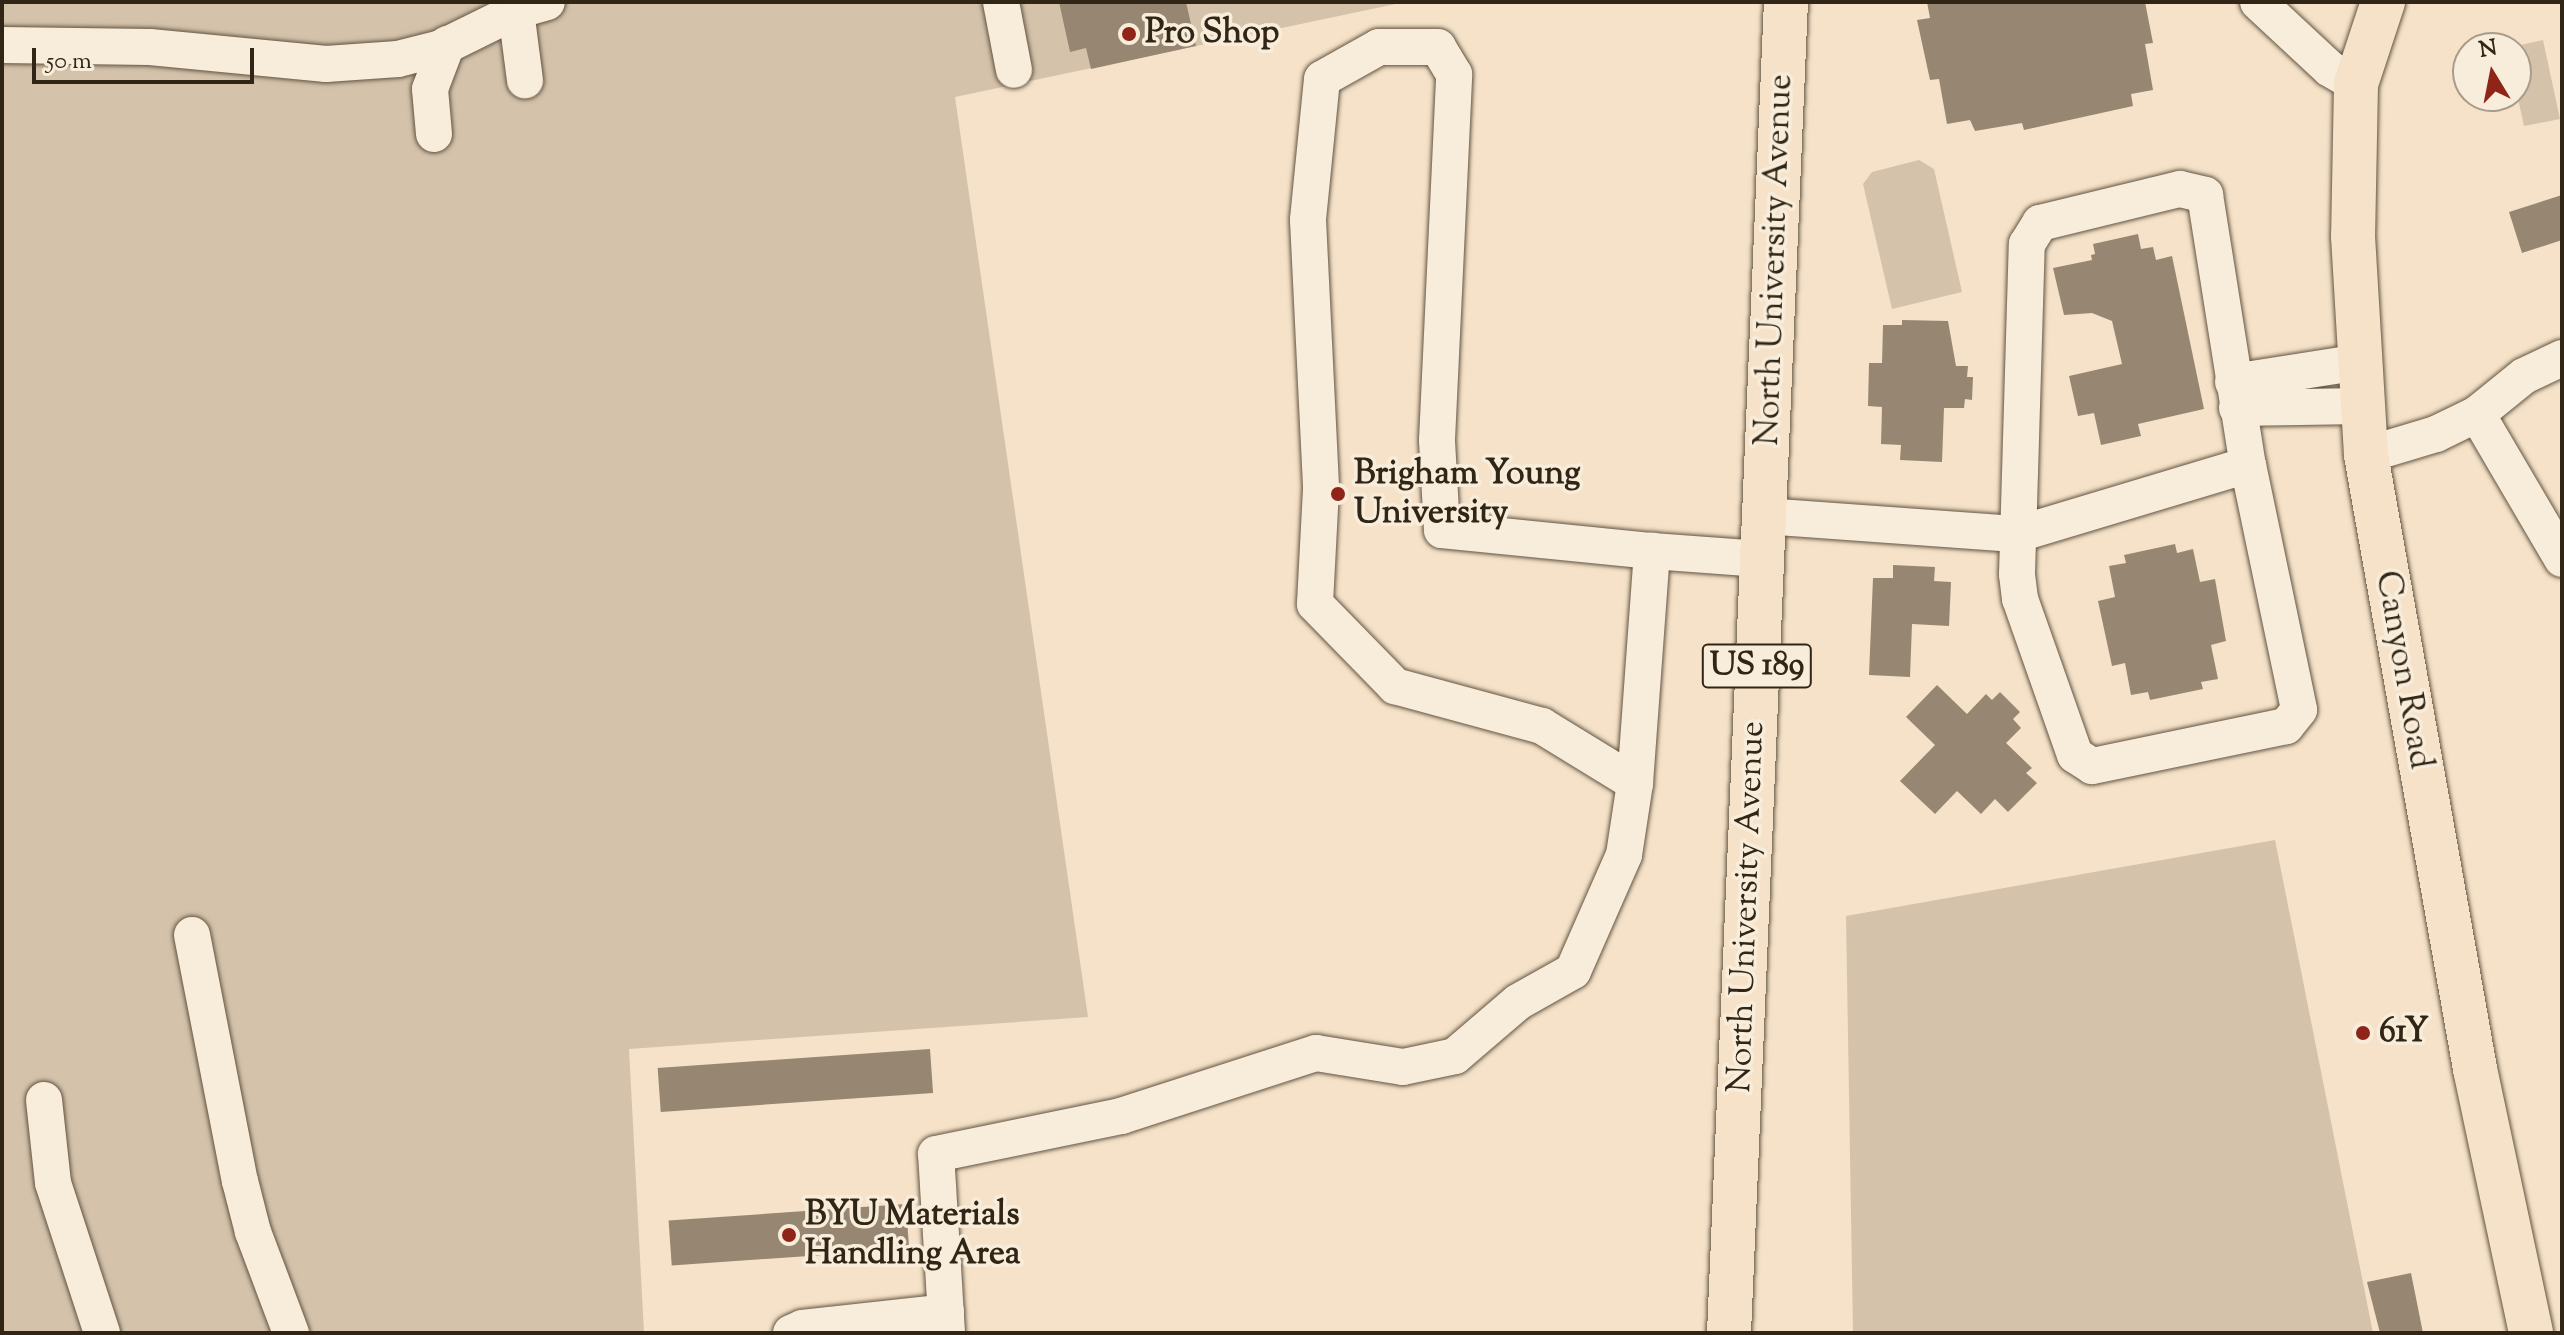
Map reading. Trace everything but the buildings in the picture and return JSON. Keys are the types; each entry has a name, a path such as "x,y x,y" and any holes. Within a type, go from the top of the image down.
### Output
{"main road":[{"name":"North University Avenue","path":"1729,1333 1786,2"},
{"name":"Canyon Road","path":"2383,2 2356,84 2353,236 2366,455 2472,1053 2531,1333"}],"street":[{"path":"1001,2 1014,70"},
{"path":"2258,2 2330,69 2356,84"},
{"path":"2,45 150,47 326,64 398,59 447,44 531,7 525,80"},
{"path":"434,134 430,89 447,44"},
{"path":"1635,783 1542,726 1395,686 1315,604 1321,489 1308,220 1322,79 1379,47 1438,47 1454,74 1437,440 1442,530 1652,551 1762,538 2018,534 2248,465"},
{"path":"2180,189 2205,195 2235,395 2299,710 2286,726 2092,766 2075,755 2020,599 2018,534 2027,244 2040,223 2180,189"},
{"path":"2366,455 2436,434 2477,414 2524,376 2562,358"},
{"path":"2235,395 2360,362"},
{"path":"2235,395 2363,406"},
{"path":"2477,414 2562,559"},
{"path":"791,1333 802,1328 946,1322 936,1154 1121,1116 1316,1053 1403,1067 1455,1056 1518,1002 1573,971 1624,855 1635,783 1652,551"},
{"path":"192,935 240,1181 253,1232 291,1333"},
{"path":"44,1100 53,1183 102,1333"}],"shaded area":[{"path":"2,2 1405,2 955,97 1088,1017 629,1049 644,1333 2,1333"},
{"path":"2543,40 2560,119 2524,126 2521,112 2532,112 2532,42"},
{"path":"1919,160 1934,169 1962,292 1892,309 1863,184 1872,172"},
{"path":"2275,840 2373,1333 1853,1333 1846,916"}],"place":[{"name":"Pro Shop","path":"1129,34"},
{"name":"Brigham Young University","path":"1338,494"},
{"name":"61Y","path":"2363,1033"},
{"name":"BYU Materials Handling Area","path":"789,1235"}]}
